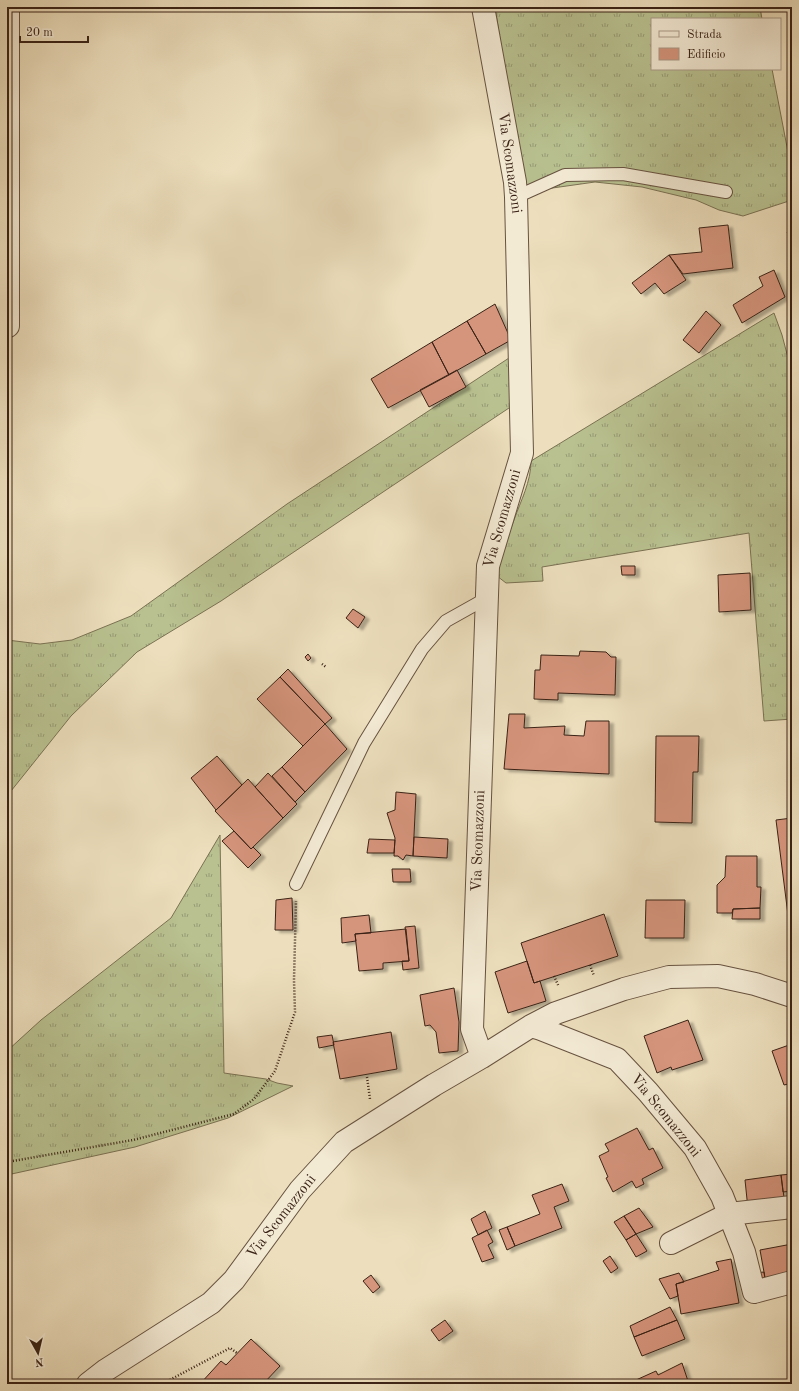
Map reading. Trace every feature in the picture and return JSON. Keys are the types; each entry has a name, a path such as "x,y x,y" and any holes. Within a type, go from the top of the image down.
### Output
{"street":[{"path":"8,7 8,326"},
{"name":"Via Scomazzoni","path":"482,1057 472,1029 488,566 522,453 515,182 483,7"},
{"name":"Via Scomazzoni","path":"88,1384 106,1370 210,1303 234,1280 300,1190 344,1142 434,1085 556,1012 670,977 718,976 755,984 792,996"},
{"name":"Via Scomazzoni","path":"531,1026 541,1028 617,1059 648,1092 695,1148 722,1196 744,1252 754,1292 792,1282"},
{"path":"671,1243 729,1214 792,1207"}],"lane":[{"path":"516,197 565,175 623,174 726,192"},
{"path":"296,884 364,743 422,649 446,621 487,598"}],"path":[{"path":"322,664 326,667"},
{"path":"7,1162 133,1140 234,1114 254,1099 275,1071 295,1012 294,980 296,884"},
{"path":"590,965 594,976"},
{"path":"554,976 559,988"},
{"path":"367,1077 371,1106"},
{"path":"162,1384 230,1348 237,1353"}],"green space":[{"path":"495,7 760,7 762,18 651,18 651,70 772,70 792,173 792,200 743,216 719,210 696,200 642,187 595,182 524,192"},
{"path":"774,313 782,335 792,373 792,719 764,721 749,533 542,567 543,581 506,583 497,576 500,562 527,484 531,469 531,461"},
{"path":"509,358 512,406 221,601 137,652 71,716 7,796 7,640 40,644 72,640 131,616 287,504"},
{"path":"220,835 224,1073 266,1079 293,1086 228,1118 193,1129 135,1147 7,1175 7,1051 41,1020 171,918"}],"building":[{"path":"728,225 733,268 683,274 669,255 702,252 699,228"},
{"path":"792,229 792,240 787,232"},
{"path":"669,255 686,280 664,294 655,283 641,294 632,283"},
{"path":"774,270 785,297 742,323 733,305 763,286 759,277"},
{"path":"495,304 511,340 486,354 467,321"},
{"path":"706,311 721,325 699,353 683,340"},
{"path":"467,321 486,354 449,375 432,342"},
{"path":"432,342 449,375 388,408 371,379"},
{"path":"457,370 466,387 429,407 420,390"},
{"path":"792,519 792,531 791,531 790,520"},
{"path":"621,566 635,566 635,575 622,575"},
{"path":"750,573 751,610 719,612 718,575"},
{"path":"353,609 365,617 358,628 346,618"},
{"path":"580,651 606,652 611,657 616,657 615,695 558,693 558,700 534,699 535,670 540,670 541,655 579,656"},
{"path":"308,654 311,658 308,661 305,657"},
{"path":"288,669 332,718 325,724 280,677"},
{"path":"280,677 325,724 303,746 257,699"},
{"path":"509,714 525,714 524,728 565,726 564,735 584,736 586,721 609,721 609,774 504,769"},
{"path":"325,724 347,749 305,792 282,767"},
{"path":"656,736 699,736 698,772 693,772 692,823 655,822"},
{"path":"217,756 242,785 216,810 191,778"},
{"path":"282,767 305,792 295,802 272,776"},
{"path":"268,773 297,804 283,818 255,787"},
{"path":"248,779 283,818 251,849 215,811"},
{"path":"396,792 416,794 413,856 406,855 403,860 398,856 394,856 395,838 387,813 395,810"},
{"path":"792,818 792,915 788,915 776,820"},
{"path":"234,831 251,849 253,847 261,855 248,868 222,841"},
{"path":"414,837 448,839 447,858 413,856"},
{"path":"369,839 395,840 394,853 367,853"},
{"path":"726,856 757,856 757,887 761,887 760,908 733,909 732,913 717,913 717,885 725,877"},
{"path":"392,869 410,869 411,882 393,882"},
{"path":"292,898 293,930 275,930 276,900"},
{"path":"646,900 685,900 684,938 645,938"},
{"path":"760,908 760,919 732,919 733,909"},
{"path":"604,914 618,956 534,983 521,943"},
{"path":"369,915 371,933 355,934 356,941 342,943 341,918"},
{"path":"415,926 419,968 403,970 402,961 409,961 405,927"},
{"path":"406,929 409,961 383,963 383,969 359,971 355,934"},
{"path":"527,961 534,983 540,981 546,1001 508,1013 495,972"},
{"path":"454,988 459,1022 458,1051 439,1053 436,1032 430,1025 425,1026 420,995"},
{"path":"688,1020 703,1060 672,1070 671,1067 657,1073 644,1036"},
{"path":"391,1032 397,1069 340,1079 333,1042"},
{"path":"332,1035 334,1045 319,1048 317,1037"},
{"path":"792,1044 792,1083 784,1085 772,1051"},
{"path":"637,1128 649,1150 653,1148 663,1168 642,1179 644,1184 636,1188 632,1181 613,1192 606,1178 608,1177 599,1156 609,1151 605,1144"},
{"path":"792,1174 792,1191 783,1192 781,1175"},
{"path":"781,1175 785,1205 748,1209 745,1180"},
{"path":"562,1184 569,1201 554,1207 562,1228 515,1246 507,1227 540,1214 532,1195"},
{"path":"639,1208 653,1227 636,1234 624,1216"},
{"path":"485,1211 492,1228 478,1235 471,1219"},
{"path":"624,1216 636,1234 626,1240 614,1222"},
{"path":"507,1227 515,1246 507,1250 499,1230"},
{"path":"487,1230 493,1242 488,1245 494,1258 482,1262 472,1238"},
{"path":"636,1234 647,1251 636,1257 626,1240"},
{"path":"792,1244 792,1279 766,1283 760,1250"},
{"path":"610,1256 618,1268 611,1273 603,1261"},
{"path":"731,1259 739,1303 681,1314 676,1284 719,1270 716,1262"},
{"path":"764,1272 765,1279 756,1280 755,1273"},
{"path":"679,1273 684,1282 676,1284 678,1296 670,1299 659,1279"},
{"path":"371,1275 380,1287 373,1293 363,1281"},
{"path":"670,1307 677,1320 634,1337 630,1326"},
{"path":"445,1320 453,1331 439,1341 431,1330"},
{"path":"677,1320 685,1339 642,1356 634,1337"},
{"path":"251,1339 280,1366 263,1384 200,1384 221,1361 226,1365"},
{"path":"682,1363 689,1384 663,1384 662,1382 658,1384 637,1384 636,1380 656,1371 658,1375"}]}
